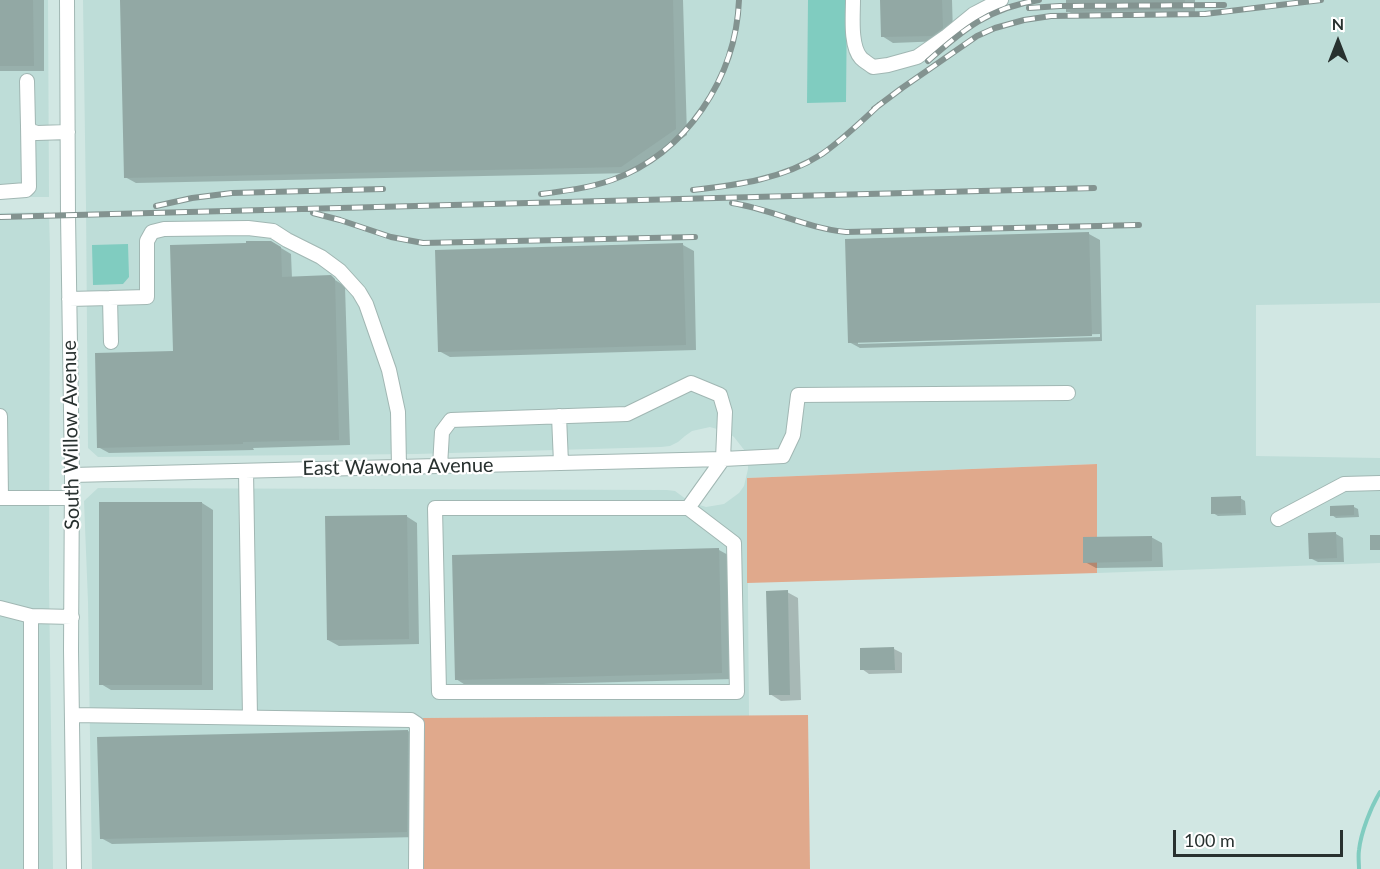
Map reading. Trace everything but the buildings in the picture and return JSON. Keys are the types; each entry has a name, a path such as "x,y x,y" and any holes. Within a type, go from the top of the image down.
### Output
{"street":[{"name":"South Willow Avenue","path":"67,0 74,869"},
{"path":"853,0 855,46 860,57 873,67 917,57 974,14 1001,0"},
{"path":"0,192 26,190 29,187 27,81"},
{"path":"28,126 31,131 37,132 68,132"},
{"path":"69,298 147,297 147,241 152,232 164,229 248,228 273,231 321,257 340,271 359,292 366,304 395,396 398,412 399,467"},
{"path":"110,298 111,342"},
{"path":"440,466 441,432 451,420 627,414 691,383 720,395 725,412 723,459 688,508"},
{"name":"East Wawona Avenue","path":"72,475 783,456 793,435 798,395 1068,393"},
{"path":"0,416 0,498 72,498"},
{"path":"559,416 561,463"},
{"path":"246,471 250,717"},
{"path":"1278,519 1344,484 1380,483"},
{"path":"435,508 688,508 734,543 737,692 439,692 435,508"},
{"path":"0,608 31,616 72,617"},
{"path":"31,616 31,869"},
{"path":"72,715 411,720 417,724 416,869"}],"shaded area":[{"path":"0,0 48,0 49,197 0,197"},
{"path":"83,0 1380,0 1380,303 1256,305 1256,456 1380,458 1380,563 1097,573 1097,464 747,478 749,716 424,718 424,869 92,869 88,602 84,501 98,488 667,490 675,491 690,502 706,507 724,504 739,493 744,486 748,460 745,451 734,437 727,432 710,427 692,431 678,442 661,447 416,454 98,457 88,448"},
{"path":"808,0 847,0 846,102 807,103"},
{"path":"49,212 49,585 53,869 0,869 0,213"},
{"path":"128,244 129,277 123,284 93,285 92,245"},
{"path":"1097,464 1097,573 747,583 747,478"},
{"path":"808,715 810,869 424,869 423,718"}],"waterway":[{"path":"1359,869 1362,835 1380,792"}],"railway":[{"path":"541,194 586,187 612,180 639,168 663,151 684,131 702,109 717,84 736,29 739,0"},
{"path":"928,61 966,30 991,14 1039,0"},
{"path":"874,109 977,36 1024,20 1051,16 1205,14 1321,0"},
{"path":"1029,8 1224,5"},
{"path":"693,190 760,180 807,163 837,143 879,105"},
{"path":"0,217 1094,188"},
{"path":"156,206 192,198 232,193 383,189"},
{"path":"732,203 817,227 846,232 1139,225"},
{"path":"313,213 391,237 423,243 695,237"}]}
